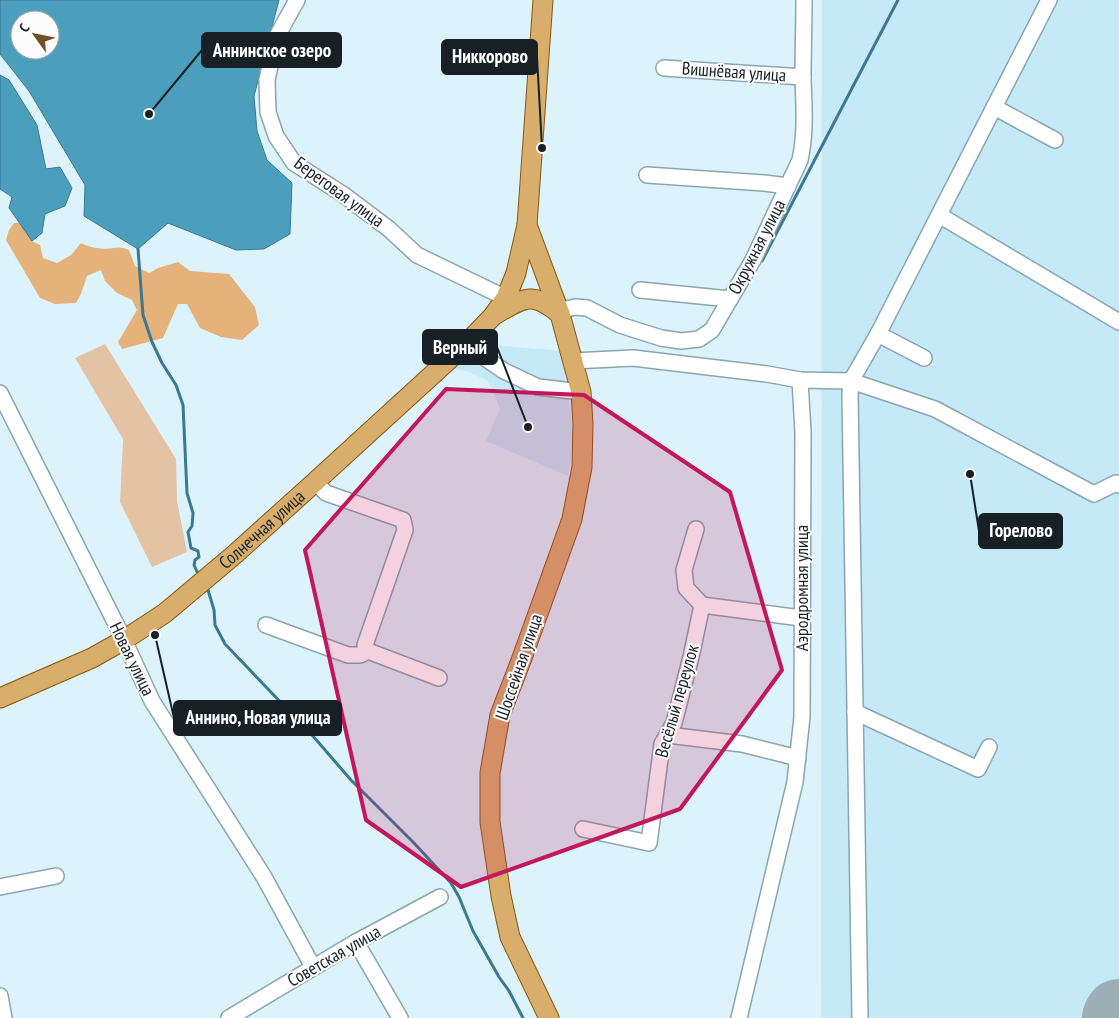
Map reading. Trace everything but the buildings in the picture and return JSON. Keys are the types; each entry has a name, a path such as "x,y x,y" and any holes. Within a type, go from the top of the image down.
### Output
{"main road":[{"path":"493,316 506,298 516,273 527,225 543,0"},
{"name":"Шоссейная улица","path":"527,225 559,313 581,392 583,424 582,468 572,519 500,715 490,772 490,822 501,896 510,937 549,1018"},
{"path":"493,316 520,300 545,302 559,313"},
{"name":"Солнечная улица","path":"0,698 92,658 165,613 234,555 315,482 466,344 493,316"}],"street":[{"name":"Береговая улица","path":"297,0 276,38 267,80 268,112 276,136 294,163 344,195 389,229 417,255 506,298"},
{"name":"Окружная улица","path":"559,313 575,307 587,308 620,325 661,338 682,341 699,339 712,330 753,260 800,160 804,144 804,0"},
{"path":"860,1018 851,381 878,334 1049,0"},
{"name":"Вишнёвая улица","path":"664,68 803,77"},
{"path":"994,107 1055,140"},
{"path":"647,175 788,186"},
{"path":"939,215 1119,322"},
{"path":"640,290 730,299"},
{"path":"878,334 924,358"},
{"path":"475,351 504,372 538,387 581,392"},
{"path":"573,361 633,358 767,374 800,380 851,381 935,409 1094,494 1119,484"},
{"name":"Аэродромная улица","path":"739,1018 792,791 798,758 802,717 803,432 800,380"},
{"name":"Новая улица","path":"0,393 124,640 152,701 264,877 313,967"},
{"path":"315,482 326,493 403,520 405,530 365,644 368,651 439,678"},
{"path":"696,528 684,570 686,588 702,605 801,618"},
{"name":"Весёлый переулок","path":"583,829 649,843 662,744 674,723 702,605"},
{"path":"266,625 348,655 360,655 368,651"},
{"path":"855,712 978,769 989,747"},
{"path":"668,735 742,744 798,758"},
{"path":"0,887 56,876"},
{"name":"Советская улица","path":"229,1018 356,942 440,897"},
{"path":"356,942 400,1018"},
{"path":"0,996 4,1018"}],"highlighted area":[{"path":"446,389 584,395 730,492 782,670 680,809 461,887 366,820 305,550"}],"shaded area":[{"path":"822,0 1119,0 1119,1018 821,1018"},
{"path":"14,223 20,223 32,241 40,245 43,258 57,263 71,255 81,243 95,248 124,248 129,250 135,266 149,273 178,262 190,271 229,274 255,307 259,325 242,340 221,337 200,328 187,304 178,304 163,338 122,349 118,342 137,310 132,300 117,293 105,281 101,270 87,276 76,303 55,304 40,298 6,240 9,230"},
{"path":"105,344 176,459 177,501 187,552 152,567 120,502 123,439 75,358"},
{"path":"481,344 561,351 574,435 568,476 486,441 500,409 488,381 467,371 455,369"}],"water":[{"path":"0,0 279,0 254,96 257,131 267,160 292,183 290,234 264,249 236,250 168,223 138,249 84,216 85,185 29,91 0,54"},
{"path":"0,75 9,80 37,125 46,169 60,167 72,188 65,206 45,214 42,233 32,241 9,208 12,197 0,189"}],"waterway":[{"path":"762,261 898,0"},
{"path":"138,249 143,315 152,342 162,363 176,385 183,405 187,493 193,513 192,526 188,532 191,548 198,551 199,557 195,560 194,565 198,574"},
{"path":"208,590 214,610 215,625 225,644 312,735 351,780 451,883 473,931 523,1018"}],"runway":[{"path":"1117,1018 1119,1014"}],"place":[{"name":"Аннинское озеро","path":"149,114"},
{"name":"Никкорово","path":"542,148"},
{"name":"Верный","path":"528,427"},
{"name":"Горелово","path":"970,474"},
{"name":"Аннино, Новая улица","path":"155,635"}]}
